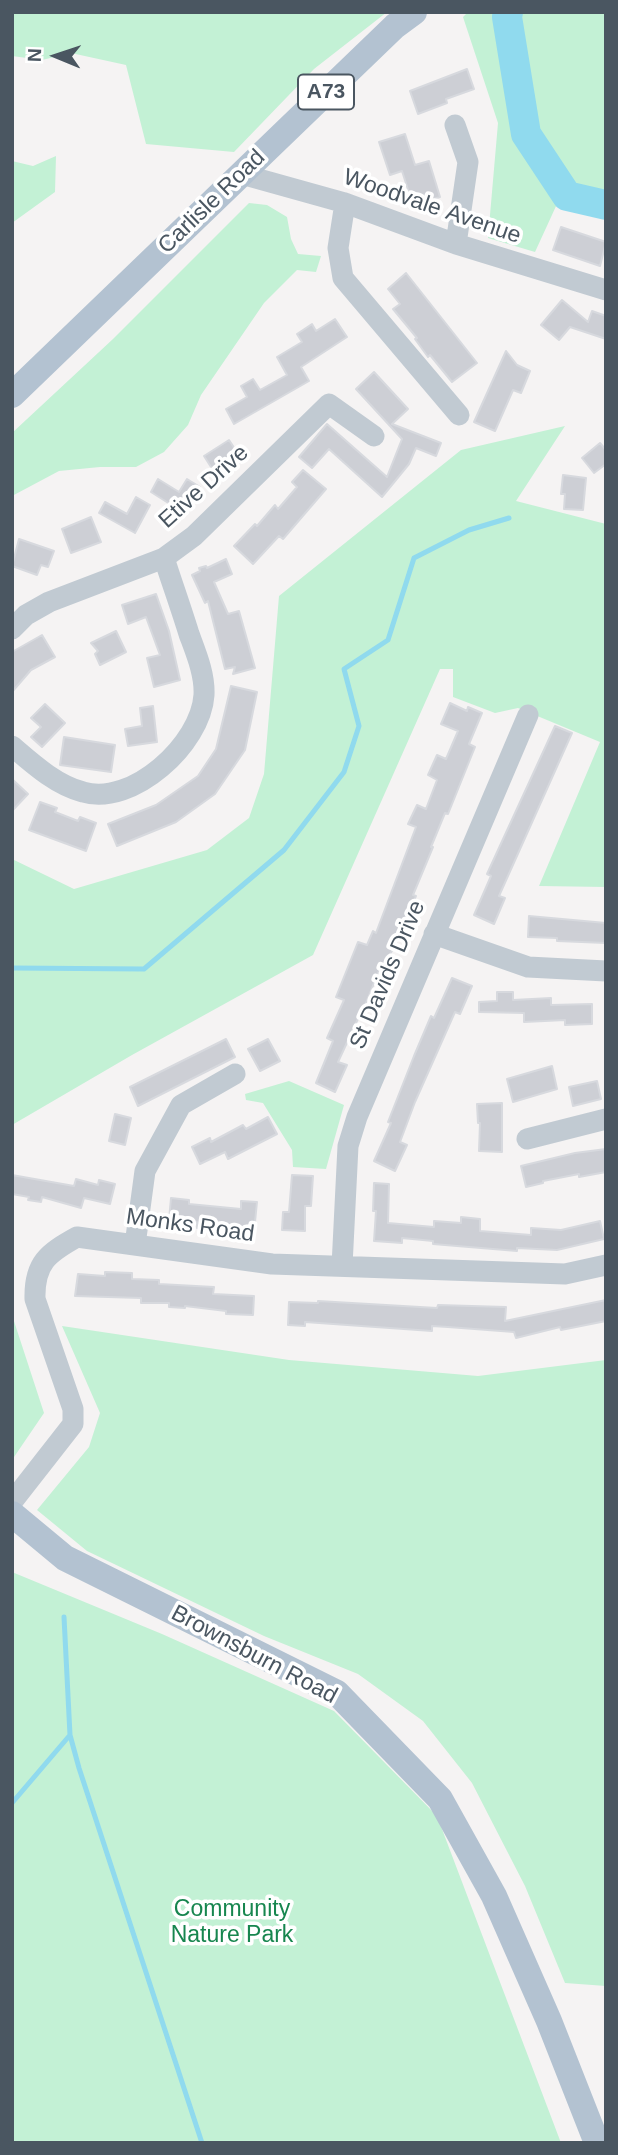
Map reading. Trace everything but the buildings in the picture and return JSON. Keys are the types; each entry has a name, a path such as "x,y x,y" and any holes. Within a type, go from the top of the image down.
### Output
{"main road":[{"name":"Carlisle Road","path":"12,395 394,26 414,12"},
{"name":"Brownsburn Road","path":"12,1514 65,1558 337,1693 440,1799 494,1896 601,2142"}],"street":[{"path":"455,125 467,162 456,244"},
{"name":"Woodvale Avenue","path":"241,174 345,203 456,244 606,290"},
{"path":"345,203 338,248 343,278 459,415"},
{"name":"Etive Drive","path":"12,629 26,615 49,602 164,558 194,536 329,404 374,436"},
{"path":"12,746 59,782 84,793 104,794 140,782 181,750 192,734 204,697 203,675 164,558"},
{"name":"St Davids Drive","path":"342,1266 348,1146 357,1117 528,715"},
{"path":"434,933 528,967 606,971"},
{"path":"135,1245 145,1171 181,1105 235,1074"},
{"path":"527,1139 606,1119"},
{"name":"Monks Road","path":"12,1502 74,1424 73,1409 35,1299 35,1288 48,1253 77,1237 272,1264 565,1274 606,1265"}],"green space":[{"path":"12,12 387,12 314,69 234,152 146,144 126,65 71,53 42,60 12,56"},
{"path":"468,12 606,12 606,216 557,204 535,252 488,238 498,123 463,17"},
{"path":"56,156 55,192 12,223 12,161 33,166"},
{"path":"249,203 267,205 287,217 291,239 298,254 321,256 316,272 297,270 264,303 201,395 188,425 164,452 136,467 59,471 12,496 12,433 113,339"},
{"path":"565,426 516,501 606,524 606,887 539,886 600,742 518,708 495,713 453,697 453,669 440,669 313,955 12,1125 12,859 74,889 207,850 249,818 264,774 279,596 461,450"},
{"path":"289,1081 344,1105 326,1169 293,1167 292,1150 263,1103 246,1100 245,1094"},
{"path":"12,1315 44,1413 12,1460"},
{"path":"62,1326 289,1360 478,1376 606,1360 606,1986 565,1983 525,1886 472,1783 423,1721 358,1674 264,1636 87,1551 37,1510 89,1447 100,1413"},
{"name":"Community Nature Park","path":"12,1572 162,1634 334,1711 437,1816 561,2143 12,2143"}],"waterway":[{"path":"508,12 526,134 567,196 606,205"},
{"path":"12,968 144,969 284,850 344,772 359,726 344,669 388,640 414,558 469,530 509,518"},
{"path":"12,1803 70,1735 64,1617"},
{"path":"70,1735 202,2143"}]}
